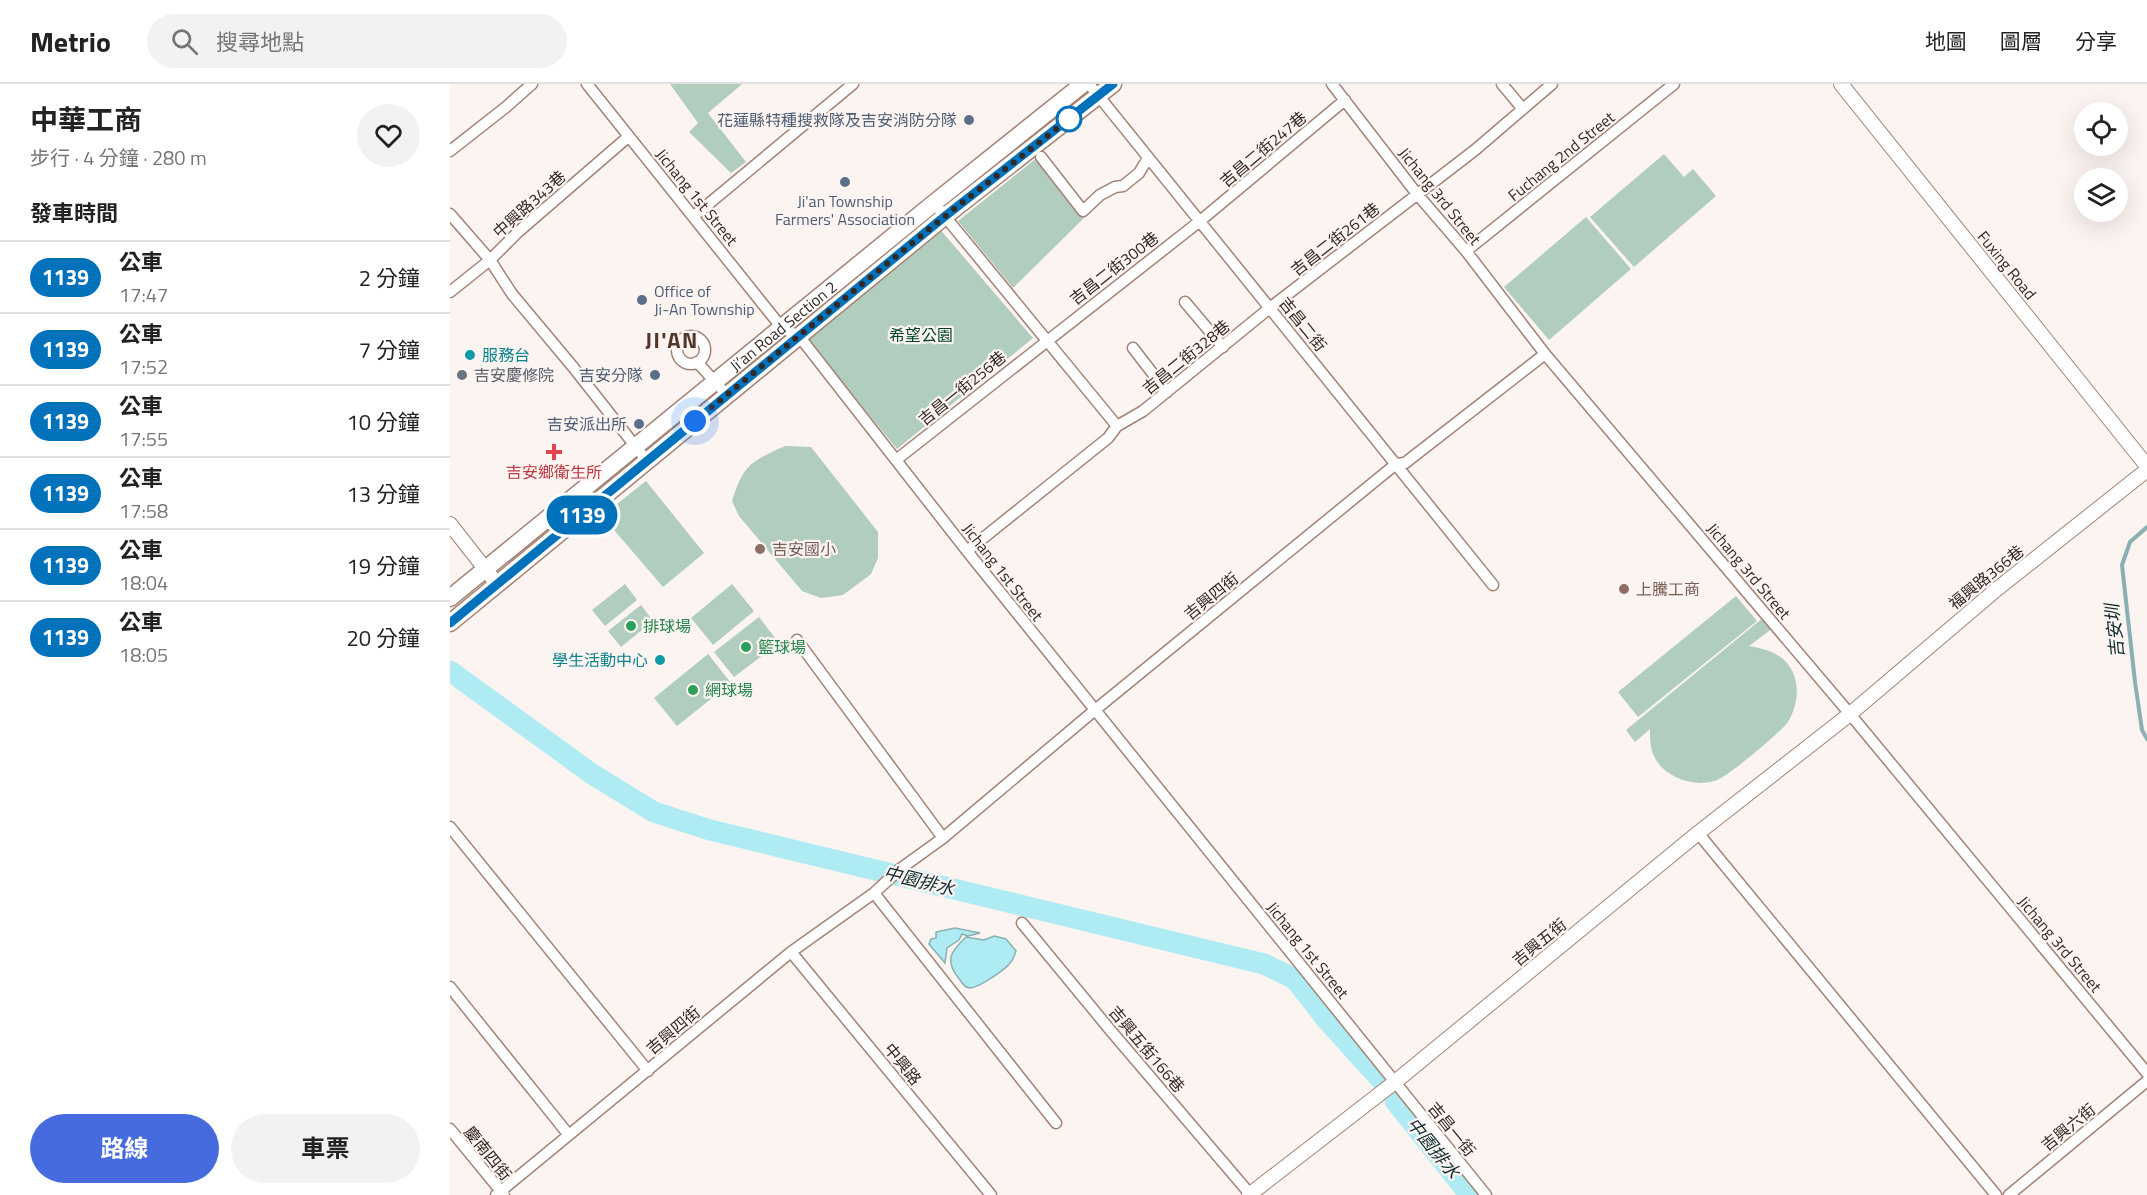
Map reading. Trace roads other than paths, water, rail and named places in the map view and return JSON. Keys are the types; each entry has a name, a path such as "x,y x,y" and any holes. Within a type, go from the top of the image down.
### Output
{"main road":[{"name":"Ji’an Road Section 2","path":"450,623 647,461 782,328 1083,84"},
{"name":"Ji’an Road Section 2","path":"450,598 635,447 799,336 1093,90 1113,84"}],"street":[{"path":"450,151 532,84"},
{"name":"Jichang 1st Street","path":"587,84 782,328 799,336 967,551 1395,1082"},
{"name":"Jichang 3rd Street","path":"1332,84 1545,354 1850,714 2147,1073"},
{"path":"1502,84 1522,108"},
{"name":"吉昌二街261巷","path":"1271,307 1475,150 1552,84"},
{"name":"Fuchang 2nd Street","path":"1466,251 1674,84"},
{"name":"Fuxing Road","path":"1841,84 2147,468"},
{"path":"694,216 847,86"},
{"name":"吉昌二街","path":"1093,90 1271,307 1493,585"},
{"name":"吉昌二街247巷","path":"1200,221 1345,100"},
{"name":"中興路343巷","path":"450,292 490,260 518,232 628,137"},
{"path":"1041,157 1083,211 1100,195 1115,187 1123,186 1139,173 1148,159"},
{"path":"934,203 1118,426"},
{"path":"450,214 490,260 512,294 647,461"},
{"name":"吉昌二街300巷","path":"1047,340 1200,221"},
{"path":"1185,302 1223,347"},
{"name":"吉昌二街328巷","path":"967,551 1108,438 1118,426 1143,411 1271,307"},
{"name":"吉昌一街256巷","path":"897,460 1047,340"},
{"path":"1133,348 1167,392"},
{"name":"吉興四街","path":"500,1194 568,1134 791,952 870,895 900,869 943,838 1095,710 1396,464 1405,463 1545,354"},
{"path":"697,363 721,388"},
{"name":"福興路366巷","path":"1850,714 1997,589 2147,468"},
{"path":"450,524 497,584"},
{"path":"798,640 943,838"},
{"name":"吉興五街","path":"1250,1195 1395,1082 1698,833 1850,714"},
{"path":"450,826 648,1071"},
{"path":"1698,833 1996,1195"},
{"path":"870,895 1056,1123"},
{"name":"吉興五街166巷","path":"1022,922 1119,1041 1250,1195"},
{"name":"中興路","path":"791,952 992,1195"},
{"path":"450,987 568,1134"},
{"name":"吉興六街","path":"2009,1195 2147,1081"},
{"name":"吉昌一街","path":"1395,1082 1486,1195"},
{"name":"慶南四街","path":"450,1129 500,1194"}],"water":[{"path":"955,928 980,933 968,936 962,934 959,940 947,948 945,963 929,944 931,939 936,938 936,932"},
{"path":"994,936 1006,939 1016,951 1013,959 991,978 974,987 967,987 952,967 953,952 966,937 984,940"}],"waterway":[{"name":"吉安圳","path":"2147,527 2130,542 2122,565 2135,682 2142,730 2147,739"},
{"name":"中園排水","path":"450,671 592,774 654,812 710,830 1264,964 1295,979 1326,1019 1381,1080"},
{"name":"中園排水","path":"1395,1101 1470,1195"}],"place":[{"name":"花蓮縣特種搜救隊及吉安消防分隊","path":"969,120"},
{"name":"Ji'an Township Farmers' Association","path":"845,182"},
{"name":"Office of Ji-An Township","path":"642,300"},
{"name":"服務台","path":"470,355"},
{"name":"吉安慶修院","path":"462,375"},
{"name":"吉安分隊","path":"655,375"},
{"name":"吉安派出所","path":"639,424"},
{"name":"吉安鄉衛生所","path":"554,452"},
{"name":"吉安國小","path":"760,549"},
{"name":"上騰工商","path":"1624,589"},
{"name":"排球場","path":"631,626"},
{"name":"籃球場","path":"746,647"},
{"name":"學生活動中心","path":"660,660"},
{"name":"網球場","path":"693,690"}],"district":[{"name":"JI'AN","path":"672,340"}],"park label":[{"name":"希望公園","path":"921,335"}]}
